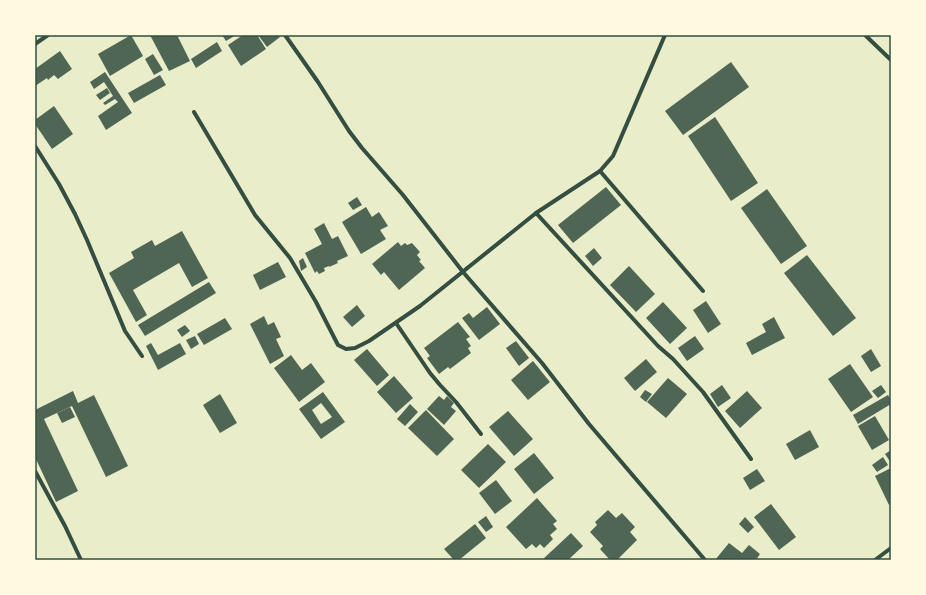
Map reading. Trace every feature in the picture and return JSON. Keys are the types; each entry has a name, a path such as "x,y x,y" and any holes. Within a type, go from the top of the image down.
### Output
{"street":[{"path":"35,44 48,35"},
{"path":"285,35 354,137 403,194 463,272 542,363 589,424 705,560"},
{"path":"194,112 255,215 290,258 316,302 338,345 346,349 355,348 369,341 420,306 536,213 600,171 608,163 615,151 665,35"},
{"path":"866,35 891,60"},
{"path":"35,146 75,214 125,331 142,356"},
{"path":"600,171 703,291"},
{"path":"536,213 658,346 703,392 751,459"},
{"path":"396,323 430,373 456,402 481,434"},
{"path":"35,471 65,526 81,560"},
{"path":"875,560 891,548"}],"building":[{"path":"131,35 143,56 110,76 98,54"},
{"path":"150,35 177,35 190,61 169,71"},
{"path":"222,35 236,35 226,41"},
{"path":"243,35 257,35 266,49 241,66 228,45"},
{"path":"258,35 278,35 280,37 267,47"},
{"path":"217,42 222,51 196,68 191,59"},
{"path":"60,51 72,69 58,79 54,75 48,80 47,78 35,86 35,69"},
{"path":"153,54 163,70 154,75 145,59"},
{"path":"731,62 749,87 683,135 665,111"},
{"path":"105,72 132,113 106,130 98,116 118,102 115,99 105,105 103,103 113,96 104,82 94,89 90,82"},
{"path":"160,75 166,85 134,103 128,93"},
{"path":"107,88 110,93 100,100 96,95"},
{"path":"54,106 73,134 52,149 35,124 35,120"},
{"path":"715,117 758,183 731,201 688,136"},
{"path":"606,187 621,205 573,243 558,225"},
{"path":"767,189 807,246 781,264 741,208"},
{"path":"357,197 362,205 353,210 348,203"},
{"path":"366,207 372,217 379,212 388,226 380,230 386,239 361,254 342,222"},
{"path":"324,223 332,239 338,236 348,256 337,261 338,263 324,268 325,271 319,274 317,271 315,273 305,253 322,244 314,229"},
{"path":"182,231 208,278 192,287 179,263 133,290 147,315 136,322 109,273 134,258 131,252 152,240 155,246"},
{"path":"398,242 401,246 405,243 407,245 412,243 420,252 417,255 421,260 419,261 425,268 399,290 384,272 381,275 372,264"},
{"path":"594,248 602,258 593,266 585,256"},
{"path":"807,255 856,318 833,336 784,273"},
{"path":"303,258 307,267 301,271 299,261"},
{"path":"278,262 286,277 260,290 253,275"},
{"path":"629,266 655,294 636,312 610,285"},
{"path":"209,282 216,293 145,336 138,325"},
{"path":"706,301 721,324 708,333 693,310"},
{"path":"663,302 687,328 670,344 646,318"},
{"path":"357,305 365,316 352,327 343,317"},
{"path":"487,307 500,324 479,340 462,318 469,313 473,318"},
{"path":"264,316 268,325 274,322 281,337 276,339 284,356 270,364 250,324"},
{"path":"774,317 785,338 752,355 746,343 766,332 762,324"},
{"path":"225,318 232,329 204,345 197,334"},
{"path":"458,322 470,337 466,339 471,346 468,348 471,353 450,369 448,367 439,374 427,358 430,356 424,348"},
{"path":"185,325 190,331 182,337 177,330"},
{"path":"195,336 199,344 191,349 186,340"},
{"path":"695,336 704,349 687,361 678,348"},
{"path":"516,341 529,358 519,366 506,348"},
{"path":"151,343 158,355 180,343 186,354 158,370 146,346"},
{"path":"367,349 389,375 377,386 354,360"},
{"path":"871,349 881,366 871,372 861,356"},
{"path":"291,355 302,370 311,363 325,382 299,402 274,368"},
{"path":"646,359 657,372 635,391 624,378"},
{"path":"533,361 550,382 528,400 511,380"},
{"path":"850,364 873,397 851,412 828,379"},
{"path":"394,376 413,398 396,413 377,392"},
{"path":"668,378 687,394 666,418 647,402"},
{"path":"722,385 731,398 718,407 710,394"},
{"path":"881,385 886,392 878,398 872,391"},
{"path":"645,390 652,394 646,402 640,397"},
{"path":"73,391 78,403 94,395 128,466 106,477 72,406 44,419 78,491 56,502 35,457 35,410"},
{"path":"747,391 762,408 740,428 725,411"},
{"path":"323,392 345,422 321,439 299,409","holes":["321,403 332,417 321,424 312,410"]},
{"path":"220,394 237,423 220,433 203,405"},
{"path":"888,395 891,400 891,404 858,424 853,415"},
{"path":"439,396 444,400 447,396 454,403 451,407 456,411 444,425 427,409"},
{"path":"410,404 418,412 405,426 397,419"},
{"path":"70,407 75,417 62,423 57,413"},
{"path":"426,410 454,439 437,456 408,428"},
{"path":"508,411 533,439 514,456 489,427"},
{"path":"875,416 889,440 872,450 858,426"},
{"path":"810,430 819,447 795,460 786,444"},
{"path":"488,444 506,462 479,488 461,470"},
{"path":"891,450 891,463 885,454"},
{"path":"534,453 554,478 534,494 514,469"},
{"path":"883,457 888,465 877,472 872,465"},
{"path":"891,468 891,504 889,505 875,476"},
{"path":"757,469 765,481 750,490 743,478"},
{"path":"496,480 512,501 495,514 479,493"},
{"path":"537,498 557,521 553,524 557,529 550,535 553,539 544,548 540,544 536,548 532,544 526,549 506,527"},
{"path":"771,504 796,537 779,550 754,517"},
{"path":"608,510 616,518 622,513 635,527 630,532 637,540 617,560 610,560 600,549 603,546 590,532 597,525 595,522"},
{"path":"486,516 493,527 486,532 478,522"},
{"path":"745,517 754,527 748,533 739,524"},
{"path":"475,524 486,538 459,560 454,560 444,549"},
{"path":"571,533 583,546 568,560 542,560"},
{"path":"729,543 742,553 749,545 760,554 756,560 715,560"}]}
